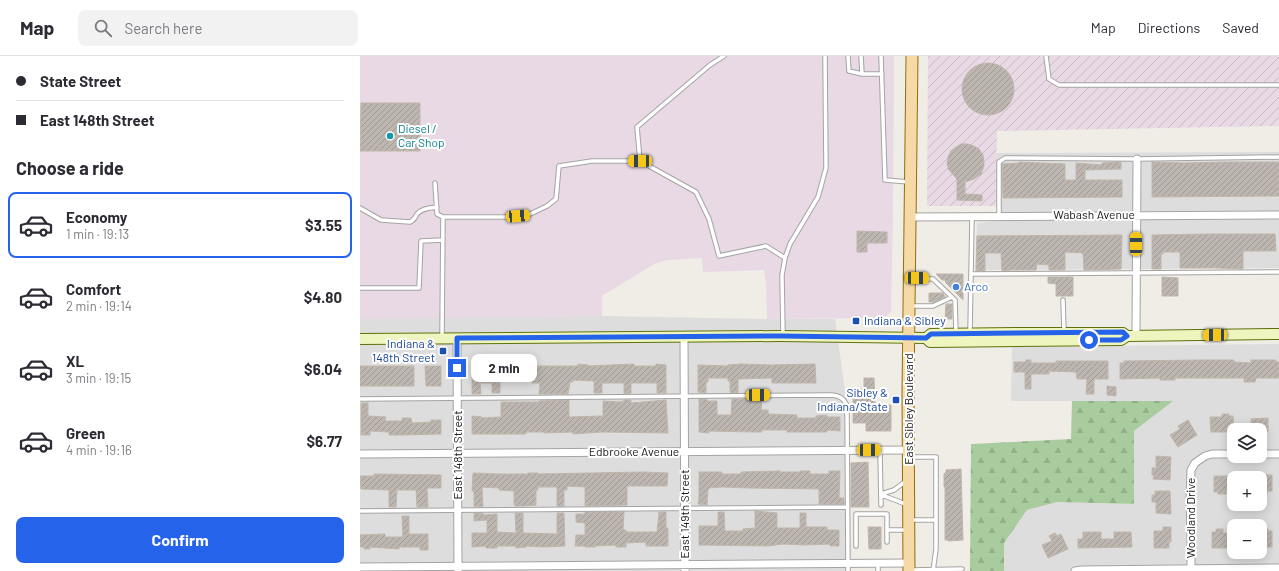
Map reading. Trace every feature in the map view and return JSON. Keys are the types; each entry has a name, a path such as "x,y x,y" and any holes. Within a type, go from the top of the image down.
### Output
{"main road":[{"name":"East Sibley Boulevard","path":"909,568 909,278 912,56"},
{"path":"928,340 931,334 1123,332 1132,336"},
{"path":"360,339 784,336 909,337 928,340 1121,340 1132,336 1279,334"}],"street":[{"path":"1132,336 1136,274 1136,159"},
{"name":"Wabash Avenue","path":"910,217 1279,214"},
{"name":"East 149th Street","path":"684,337 685,568"},
{"name":"East 148th Street","path":"457,338 458,569"},
{"name":"Edbrooke Avenue","path":"360,454 847,450 880,450 909,453"},
{"name":"Woodland Drive","path":"1191,568 1191,470 1195,463 1205,456 1212,454 1227,454"},
{"path":"1267,454 1279,454"},
{"path":"360,567 458,569 685,568 878,563 909,568"},
{"path":"1075,571 1191,568 1279,568"}],"lane":[{"path":"640,161 637,127 710,65 724,56"},
{"path":"784,336 782,275 785,258 790,244 818,197 826,168 825,56"},
{"path":"848,56 849,71 862,74 882,74"},
{"path":"861,56 862,74"},
{"path":"881,56 885,180 910,182"},
{"path":"1046,56 1048,79 1059,85 1279,85"},
{"path":"999,216 1000,162 1005,158 1136,159 1279,157"},
{"path":"435,183 437,214 443,217 507,217 528,215 547,206 556,199 559,166 592,161 640,161 696,192 709,220 719,256 766,246 785,258"},
{"path":"360,208 381,220 410,222 414,220 418,213 422,210 437,207"},
{"path":"970,334 972,216"},
{"path":"442,338 443,217"},
{"path":"360,288 419,288 421,241 443,240"},
{"path":"971,274 1279,272"},
{"path":"909,278 933,279 955,300 956,334"},
{"path":"909,306 933,306 952,297"},
{"path":"1063,300 1064,332"},
{"path":"360,399 832,394 840,396 844,399 847,405 848,571"},
{"path":"880,450 881,505"},
{"path":"909,453 936,456 936,549 933,570"},
{"path":"881,494 894,490 909,478"},
{"path":"881,494 909,506"},
{"path":"360,511 847,507"},
{"path":"856,546 856,514 887,514 887,542"},
{"path":"887,530 936,520"},
{"path":"878,563 878,571"},
{"path":"909,568 933,570 962,569"}],"shaded area":[{"path":"360,56 894,56 891,312 884,318 767,319 764,270 703,272 702,258 668,260 654,264 602,296 602,316 360,319"},
{"path":"928,56 1279,56 1279,126 997,131 996,206 927,206"},
{"path":"1279,152 1279,268 975,270 977,223 997,221 997,153"},
{"path":"602,316 835,319 847,405 847,571 360,571 360,318"},
{"path":"1279,344 1279,571 1004,571 1004,543 1027,510 1057,502 1133,504 1134,431 1172,401 1011,401 1012,347"}],"green space":[{"path":"1072,401 1173,401 1134,431 1134,504 1057,502 1027,510 1004,543 1004,571 970,571 971,444 1071,439"}],"building":[{"path":"988,63 1002,67 1010,75 1014,89 1010,103 1002,111 988,115 974,111 966,103 962,89 966,75 974,67"},
{"name":"Diesel / Car Shop","path":"361,103 420,103 420,151 360,151"},
{"path":"961,144 974,146 979,149 983,155 984,166 981,174 974,179 965,182 965,194 982,195 982,201 957,200 957,179 949,170 947,164 951,151"},
{"path":"1019,162 1065,164 1065,180 1076,180 1076,163 1102,165 1102,163 1121,162 1121,169 1085,170 1085,180 1122,180 1122,197 1003,198 1002,164"},
{"path":"1152,162 1279,162 1279,196 1152,197"},
{"path":"857,231 887,232 887,243 867,243 867,252 857,252"},
{"path":"1275,234 1276,251 1243,251 1243,269 1180,268 1180,252 1163,252 1163,254 1161,254 1161,269 1152,269 1152,235"},
{"path":"1122,235 1121,269 1084,270 1083,253 1065,252 1065,270 1049,270 1049,265 1037,264 1036,270 1002,271 1001,253 985,253 985,271 976,271 977,236"},
{"name":"Arco","path":"936,274 963,274 963,300 946,283 945,280 942,280"},
{"path":"1048,277 1073,277 1073,296 1056,296 1056,284 1048,283"},
{"path":"1162,277 1178,278 1178,296 1162,296"},
{"path":"929,293 943,293 945,297 934,302 929,302"},
{"path":"946,304 952,304 952,319 945,319"},
{"path":"1026,360 1031,360 1031,363 1056,363 1056,361 1108,361 1108,379 1094,379 1094,394 1086,394 1087,379 1077,379 1076,372 1049,371 1049,374 1031,374 1031,389 1025,389 1025,372 1014,372 1014,362 1026,362"},
{"path":"1234,360 1234,362 1251,363 1251,360 1276,360 1276,362 1279,362 1279,378 1256,378 1255,382 1244,382 1244,378 1175,378 1175,380 1160,380 1160,378 1120,379 1120,363 1124,363 1124,361"},
{"path":"578,364 588,365 587,366 634,364 634,366 656,366 656,364 666,365 666,393 657,393 657,383 631,383 631,393 624,394 624,383 602,383 602,393 594,393 594,381 573,380 573,382 570,382 568,394 539,394 540,383 532,383 532,381 500,381 500,393 492,393 492,383 480,383 481,394 472,394 472,366 578,366"},
{"path":"741,364 815,364 816,383 772,383 772,378 738,379 738,393 732,393 730,392 730,381 728,381 728,378 708,378 708,382 706,382 706,393 698,392 698,365 728,366"},
{"path":"360,366 414,366 414,386 360,386"},
{"path":"425,366 441,366 441,386 426,386"},
{"path":"864,378 874,378 875,406 891,405 891,431 866,431 866,423 853,423 853,396 850,396 850,389 864,389"},
{"path":"1107,386 1116,387 1116,396 1107,395"},
{"path":"699,399 717,401 717,415 731,415 732,399 762,399 761,410 768,410 768,414 797,415 797,418 816,418 816,416 827,415 827,417 840,417 840,431 827,430 827,432 787,432 787,430 762,430 762,432 699,432"},
{"path":"569,400 569,417 603,416 603,401 619,402 631,400 631,403 666,400 668,433 602,432 573,434 573,432 526,432 526,434 472,434 472,416 482,418 501,417 501,402"},
{"path":"361,403 368,403 368,416 386,417 385,421 402,421 402,418 411,418 412,423 441,420 441,434 389,435 389,432 370,431 370,435 361,435"},
{"path":"1222,414 1229,414 1229,416 1233,416 1233,423 1227,423 1227,432 1211,432 1210,417 1222,417"},
{"path":"1268,418 1268,432 1267,423 1251,423 1251,419"},
{"path":"1188,420 1197,435 1178,447 1170,435 1180,429 1178,426"},
{"path":"1156,456 1171,457 1170,480 1153,479 1154,475 1152,475 1152,468 1156,468"},
{"path":"868,462 869,507 851,507 851,463"},
{"path":"961,469 963,540 948,541 945,540 944,474 946,470"},
{"path":"810,471 810,474 829,474 829,471 840,471 839,498 844,498 844,504 819,504 819,489 722,487 709,488 707,505 698,504 699,472 741,474 741,472"},
{"path":"473,473 538,474 668,473 667,486 627,486 627,505 585,506 585,487 567,486 567,490 564,490 564,506 557,506 557,487 538,487 538,490 536,490 536,505 515,506 514,491 482,487 483,507 474,506 474,491 472,491"},
{"path":"374,474 441,475 441,488 427,488 428,507 417,507 416,490 397,490 396,507 389,507 389,490 361,489 360,476 374,476"},
{"path":"1267,475 1272,475 1272,491 1267,491"},
{"path":"1214,476 1227,476 1226,494 1218,494 1218,492 1214,492"},
{"path":"1155,491 1170,491 1171,514 1156,513 1156,502 1152,502 1152,495 1155,495"},
{"path":"755,511 777,513 777,528 800,528 800,513 806,513 806,527 827,527 827,530 839,530 839,546 830,546 830,544 783,544 768,546 699,545 699,526 718,526 718,512 724,512 725,531 743,531 743,529 755,528"},
{"path":"585,512 624,512 623,530 626,530 626,532 657,532 659,512 666,512 668,546 646,546 646,542 626,543 626,547 616,547 616,545 595,547 575,546 576,535 585,535 585,523 576,522 576,514 585,514"},
{"path":"474,513 483,513 483,515 497,514 497,532 516,533 515,513 523,513 523,533 557,534 557,513 564,513 565,546 526,546 516,548 516,546 497,546 497,548 486,548 486,546 472,547 472,533 487,533 487,520 474,521"},
{"path":"402,516 409,516 409,534 428,534 428,550 420,550 420,547 399,547 399,549 370,547 370,549 364,549 364,547 360,547 360,535 385,534 385,537 403,537"},
{"path":"868,527 881,527 881,549 869,549"},
{"path":"1163,527 1171,527 1171,542 1169,542 1169,548 1154,548 1154,531 1163,531"},
{"path":"1216,529 1223,529 1223,533 1227,533 1227,548 1212,548 1212,532 1216,532"},
{"path":"1267,529 1268,531 1272,531 1272,547 1267,547"},
{"path":"1083,532 1101,532 1101,539 1114,539 1114,532 1131,532 1132,547 1078,548 1078,539 1083,539"},
{"path":"1055,533 1057,536 1061,534 1068,549 1048,558 1042,545 1052,541 1049,536"}],"place":[{"name":"Diesel / Car Shop","path":"390,136"},
{"name":"Arco","path":"956,287"},
{"name":"Indiana & Sibley","path":"856,321"},
{"name":"Indiana & 148th Street","path":"443,351"},
{"name":"Sibley & Indiana/State","path":"896,400"}],"route":[{"path":"457,368 457,338 781,336 926,338 931,334 1064,332 1123,332 1127,336 1121,340 1089,340"}]}
